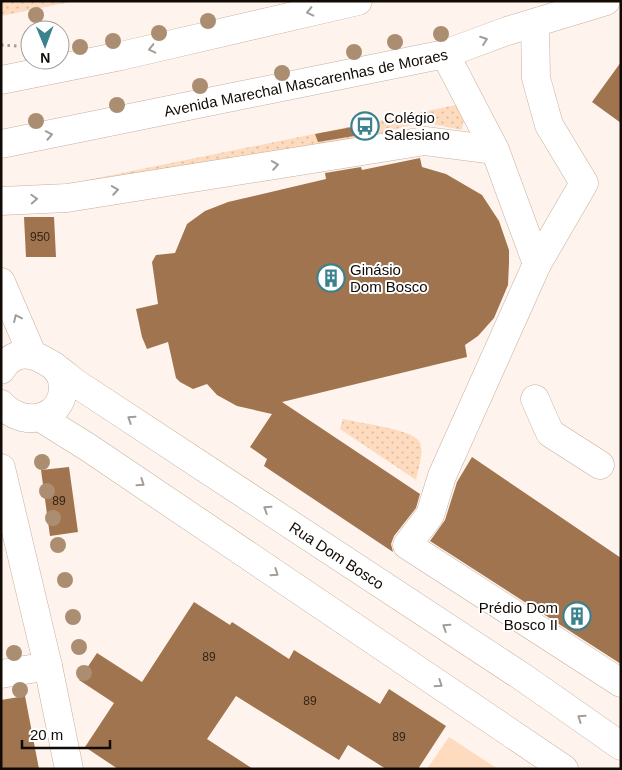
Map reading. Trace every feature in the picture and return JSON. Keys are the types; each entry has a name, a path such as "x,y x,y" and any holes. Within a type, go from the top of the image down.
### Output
{"street":[{"path":"1,80 121,56 358,1"},
{"name":"Avenida Marechal Mascarenhas de Moraes","path":"1,144 445,54 606,1"},
{"path":"535,23 536,78 549,125 584,183 537,264 442,476 430,515 408,545 621,683"},
{"path":"445,54 495,150 537,264"},
{"path":"1,201 67,198 425,141 495,150"},
{"name":"Rua Dom Bosco","path":"1,282 43,360 524,678 621,746"},
{"path":"3,363 20,356 43,360 62,380 61,395 54,409 41,418 27,420 5,416"},
{"path":"535,399 550,433 600,465"},
{"path":"41,418 97,453 564,769"},
{"path":"1,468 48,666 69,769"},
{"path":"1,674 48,666"}],"shaded area":[{"path":"1,1 75,1 1,16"},
{"path":"466,103 462,130 428,123 408,126 339,144 58,186"},
{"path":"343,419 396,430 406,433 419,441 421,445 421,460 416,480 340,429"},
{"path":"449,737 498,769 427,769"}],"building":[{"path":"621,62 621,123 592,102"},
{"path":"352,127 354,136 318,142 315,134"},
{"name":"Ginásio Dom Bosco","path":"420,158 422,167 446,174 482,195 499,221 509,250 508,285 494,318 478,336 465,345 467,357 282,402 420,494 416,508 394,536 391,544 393,552 264,466 267,459 250,447 272,414 237,406 217,395 207,384 193,389 180,382 176,378 168,342 147,349 142,337 136,309 158,304 152,262 156,255 175,253 187,224 205,211 228,202 326,179 325,173 361,167 362,170"},
{"path":"24,217 54,217 56,257 26,257"},
{"name":"Prédio Dom Bosco II","path":"472,457 621,558 621,664 430,541 445,520 457,482"},
{"path":"69,467 78,532 50,536 41,470"},
{"path":"194,602 230,625 232,622 289,659 294,650 380,704 389,689 446,726 418,769 386,769 348,745 339,760 236,696 207,739 253,769 118,769 85,747 114,703 79,680 97,653 142,682"},
{"path":"25,696 39,769 1,769 1,700"}],"place":[{"name":"Colégio Salesiano","path":"365,126"},
{"name":"Ginásio Dom Bosco","path":"331,278"},
{"name":"Prédio Dom Bosco II","path":"577,616"}]}
